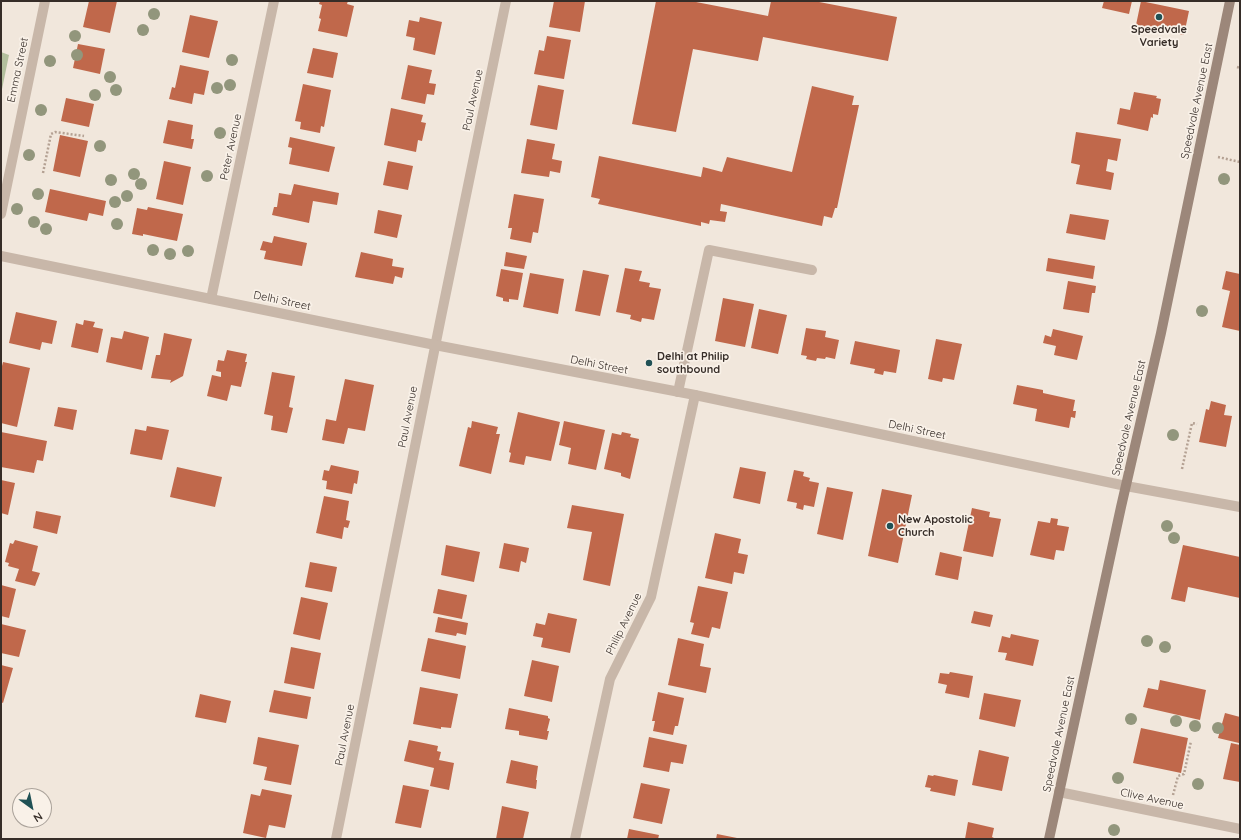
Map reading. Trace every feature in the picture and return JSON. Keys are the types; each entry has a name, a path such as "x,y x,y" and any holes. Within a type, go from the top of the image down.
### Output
{"main road":[{"name":"Speedvale Avenue East","path":"1049,839 1162,325 1230,1"}],"street":[{"name":"Emma Street","path":"1,214 45,1"},
{"name":"Peter Avenue","path":"211,299 274,1"},
{"name":"Paul Avenue","path":"336,839 506,1"},
{"path":"678,392 708,250 812,270"},
{"name":"Delhi Street","path":"1,256 435,345 695,395 1126,486 1240,507"},
{"name":"Philip Avenue","path":"575,839 610,679 651,597 695,395"},
{"name":"Clive Avenue","path":"1059,792 1240,829"}],"path":[{"path":"43,173 51,134 55,132 84,136"},
{"path":"1218,157 1240,162"},
{"path":"1182,469 1192,423 1197,424"},
{"path":"1173,795 1178,776 1184,774 1191,741"}],"green space":[{"path":"1,52 9,55 1,94"}],"building":[{"path":"89,1 117,1 110,33 83,27"},
{"path":"320,1 348,1 347,4 354,6 347,37 318,31 322,5 319,4"},
{"path":"554,1 585,1 580,32 549,27"},
{"path":"656,1 691,1 768,16 771,1 814,1 897,17 888,61 763,37 758,61 693,49 676,132 632,124"},
{"path":"1104,1 1132,1 1129,14 1102,8"},
{"path":"1141,1 1189,11 1184,35 1136,25"},
{"path":"190,15 218,21 209,58 182,52"},
{"path":"420,17 442,22 435,55 413,50 415,38 406,36 409,20 419,22"},
{"path":"547,36 571,40 564,79 534,74 539,50 544,51"},
{"path":"78,44 105,49 100,74 73,68"},
{"path":"313,48 338,53 333,78 307,73"},
{"path":"180,65 209,71 204,95 194,93 192,104 169,99 172,87 175,88"},
{"path":"408,65 432,70 429,83 436,84 434,95 427,94 425,104 401,99"},
{"path":"303,84 331,90 324,127 321,126 320,133 300,129 301,122 295,121"},
{"path":"538,85 564,90 557,130 530,125"},
{"path":"812,86 854,96 852,105 859,105 837,208 835,208 832,218 824,216 822,226 721,204 720,211 727,212 725,222 710,220 709,224 701,222 701,226 598,204 600,199 591,197 599,156 701,177 703,167 722,172 727,157 792,172"},
{"path":"1134,92 1157,96 1156,98 1161,99 1158,115 1153,114 1153,118 1151,117 1148,131 1117,124 1120,108 1130,110"},
{"path":"66,98 94,104 89,127 61,121"},
{"path":"391,108 423,115 421,122 426,123 422,141 418,140 416,152 384,145"},
{"path":"168,120 193,125 191,139 194,139 192,149 163,143"},
{"path":"1076,132 1121,139 1117,161 1108,159 1106,171 1114,173 1111,190 1076,184 1080,165 1071,163"},
{"path":"60,135 88,141 80,177 53,171"},
{"path":"290,137 335,147 329,172 289,164 292,148 288,147"},
{"path":"527,139 555,144 552,159 562,161 560,173 550,171 549,177 521,173"},
{"path":"164,161 191,167 183,205 156,199"},
{"path":"388,161 413,166 408,190 383,185"},
{"path":"294,184 339,193 337,205 313,201 309,223 272,215 274,207 277,207 279,193 291,195"},
{"path":"50,189 106,201 103,216 89,213 87,221 45,212"},
{"path":"514,194 544,199 538,233 533,232 531,243 510,239 512,228 508,228"},
{"path":"148,207 183,214 177,241 143,234 143,236 132,234 137,208 147,210"},
{"path":"378,210 402,215 397,238 374,233"},
{"path":"1070,214 1109,220 1105,240 1066,233"},
{"path":"274,236 307,243 302,266 264,259 266,251 260,250 263,241 272,243"},
{"path":"361,252 393,259 392,266 404,268 402,278 395,276 393,284 355,277"},
{"path":"506,252 527,256 524,269 504,266"},
{"path":"1048,258 1095,266 1093,279 1046,271"},
{"path":"625,268 642,271 639,281 650,283 649,287 661,289 654,320 642,318 641,322 630,319 631,315 616,312"},
{"path":"501,269 523,273 518,300 509,299 509,302 503,301 503,298 496,296"},
{"path":"583,270 609,275 600,316 575,311"},
{"path":"1226,271 1240,274 1240,331 1222,327 1230,291 1222,289"},
{"path":"530,273 564,279 558,314 523,307"},
{"path":"1068,281 1096,286 1095,293 1092,293 1089,313 1063,309"},
{"path":"723,298 754,304 745,347 715,341"},
{"path":"759,309 787,315 778,354 751,348"},
{"path":"16,312 57,321 52,344 42,342 40,350 9,343"},
{"path":"84,320 95,322 93,327 103,329 98,353 71,347 76,323 83,325"},
{"path":"806,328 826,331 825,337 839,340 835,359 826,357 825,359 817,358 816,361 806,359 807,356 801,355"},
{"path":"1053,329 1083,336 1077,360 1054,355 1056,346 1043,343 1045,335 1051,337"},
{"path":"124,331 149,337 142,370 106,362 111,337 122,339"},
{"path":"164,333 192,339 183,376 170,383 171,380 151,378 156,355 160,355"},
{"path":"936,339 962,344 954,380 943,378 942,382 928,379"},
{"path":"855,341 900,350 896,373 884,371 883,375 874,373 875,369 850,364"},
{"path":"227,350 247,354 245,362 247,362 241,387 231,385 227,401 207,396 212,375 221,377 221,372 216,371 218,360 224,361"},
{"path":"3,362 30,368 17,427 1,423 1,370"},
{"path":"272,372 295,376 289,407 293,408 287,433 271,430 273,416 264,414"},
{"path":"345,379 374,385 365,431 348,428 344,444 322,440 326,419 336,421"},
{"path":"1017,385 1043,390 1043,393 1075,400 1073,411 1076,411 1075,418 1071,417 1069,428 1035,421 1037,409 1013,404"},
{"path":"1211,401 1226,405 1224,415 1232,416 1226,447 1199,442 1206,409 1209,410"},
{"path":"58,407 77,410 73,430 54,426"},
{"path":"518,412 560,422 551,461 526,456 524,465 509,462 511,453 509,452"},
{"path":"472,421 498,427 496,434 500,434 491,474 459,466 468,427 471,428"},
{"path":"564,421 605,430 596,470 568,464 571,448 559,445"},
{"path":"147,426 169,430 162,460 130,454 135,429 146,431"},
{"path":"1,432 47,441 43,461 37,460 34,473 1,467"},
{"path":"622,432 631,434 630,437 639,439 630,479 621,476 621,473 604,469 612,433 621,435"},
{"path":"331,465 359,471 357,484 354,483 352,494 326,489 327,481 322,480 324,470 329,471"},
{"path":"177,467 222,477 215,507 170,497"},
{"path":"740,467 766,472 760,504 733,498"},
{"path":"794,470 804,472 803,476 810,478 809,481 819,483 814,507 804,505 803,510 796,508 797,503 787,501"},
{"path":"1,480 15,483 8,515 1,513"},
{"path":"827,487 853,492 843,540 817,534"},
{"name":"New Apostolic Church","path":"882,489 912,495 898,563 868,556"},
{"path":"324,496 349,501 346,520 350,521 348,528 344,527 342,539 316,533"},
{"path":"572,505 624,514 610,586 583,580 592,532 567,528"},
{"path":"972,508 990,512 989,517 1001,519 993,557 963,551"},
{"path":"36,511 61,516 57,534 33,528"},
{"path":"1051,518 1058,519 1057,525 1069,527 1064,551 1056,550 1054,560 1030,555 1038,521 1050,523"},
{"path":"715,533 741,539 738,553 748,555 744,574 734,572 732,584 705,578"},
{"path":"15,540 38,546 32,571 40,573 35,586 15,581 19,569 8,566 9,563 5,562 10,543 13,544"},
{"path":"504,543 529,548 526,563 521,561 519,572 499,568"},
{"path":"446,545 480,552 474,582 441,575"},
{"path":"1183,545 1240,557 1240,598 1188,587 1185,602 1171,599"},
{"path":"940,552 962,557 958,580 935,575"},
{"path":"310,562 337,567 332,592 305,587"},
{"path":"1,585 16,589 9,618 1,616"},
{"path":"698,586 728,592 720,629 712,627 709,638 691,634 694,623 690,622"},
{"path":"438,589 467,595 462,619 433,613"},
{"path":"301,597 328,603 320,640 293,634"},
{"path":"974,611 993,615 990,627 971,623"},
{"path":"548,613 577,619 570,653 541,647 543,638 533,636 536,623 545,625"},
{"path":"438,617 468,623 466,635 457,633 456,636 435,632"},
{"path":"1,624 26,630 19,657 1,653"},
{"path":"1011,634 1039,640 1033,666 1005,660 1007,653 998,652 1002,636 1010,638"},
{"path":"428,638 466,646 460,679 421,671"},
{"path":"678,638 704,644 700,666 711,668 706,693 668,685"},
{"path":"291,647 321,653 314,689 284,683"},
{"path":"532,660 559,666 552,702 524,696"},
{"path":"1,665 13,668 3,703 1,702"},
{"path":"950,672 973,676 969,698 945,693 947,685 938,683 940,673 949,674"},
{"path":"1160,680 1206,690 1200,720 1143,707 1148,688 1158,690"},
{"path":"420,687 458,694 451,728 441,727 441,729 413,724"},
{"path":"274,690 311,697 307,719 269,712"},
{"path":"658,692 684,698 678,726 675,726 673,735 653,731 655,721 652,721"},
{"path":"984,693 1021,700 1015,727 979,719"},
{"path":"200,694 231,701 226,723 195,717"},
{"path":"509,708 548,716 550,719 547,731 549,731 547,740 519,735 519,731 505,729"},
{"path":"1225,713 1240,717 1239,743 1218,738"},
{"path":"1141,728 1188,738 1181,773 1133,763"},
{"path":"258,737 299,745 291,785 264,780 267,767 253,764"},
{"path":"649,737 687,745 683,764 671,762 669,772 643,767"},
{"path":"409,740 438,746 437,751 441,752 439,760 454,763 449,790 430,786 434,768 404,761"},
{"path":"1231,743 1240,745 1240,782 1223,779"},
{"path":"979,750 1009,757 1002,791 972,785"},
{"path":"511,760 538,766 536,789 506,783"},
{"path":"928,775 958,780 955,796 930,791 931,788 925,787"},
{"path":"641,783 670,789 662,824 633,818"},
{"path":"403,785 429,790 421,828 395,823"},
{"path":"262,789 292,795 285,828 269,825 266,838 243,833 251,794 260,796"},
{"path":"502,806 529,812 523,839 496,839"},
{"path":"968,822 994,828 992,837 996,839 965,839"},
{"path":"629,829 659,835 658,839 627,839"},
{"path":"717,834 737,838 737,839 716,839"}],"place":[{"name":"Speedvale Variety","path":"1159,17"},
{"name":"Delhi at Philip southbound","path":"649,363"},
{"name":"New Apostolic Church","path":"890,526"}]}
